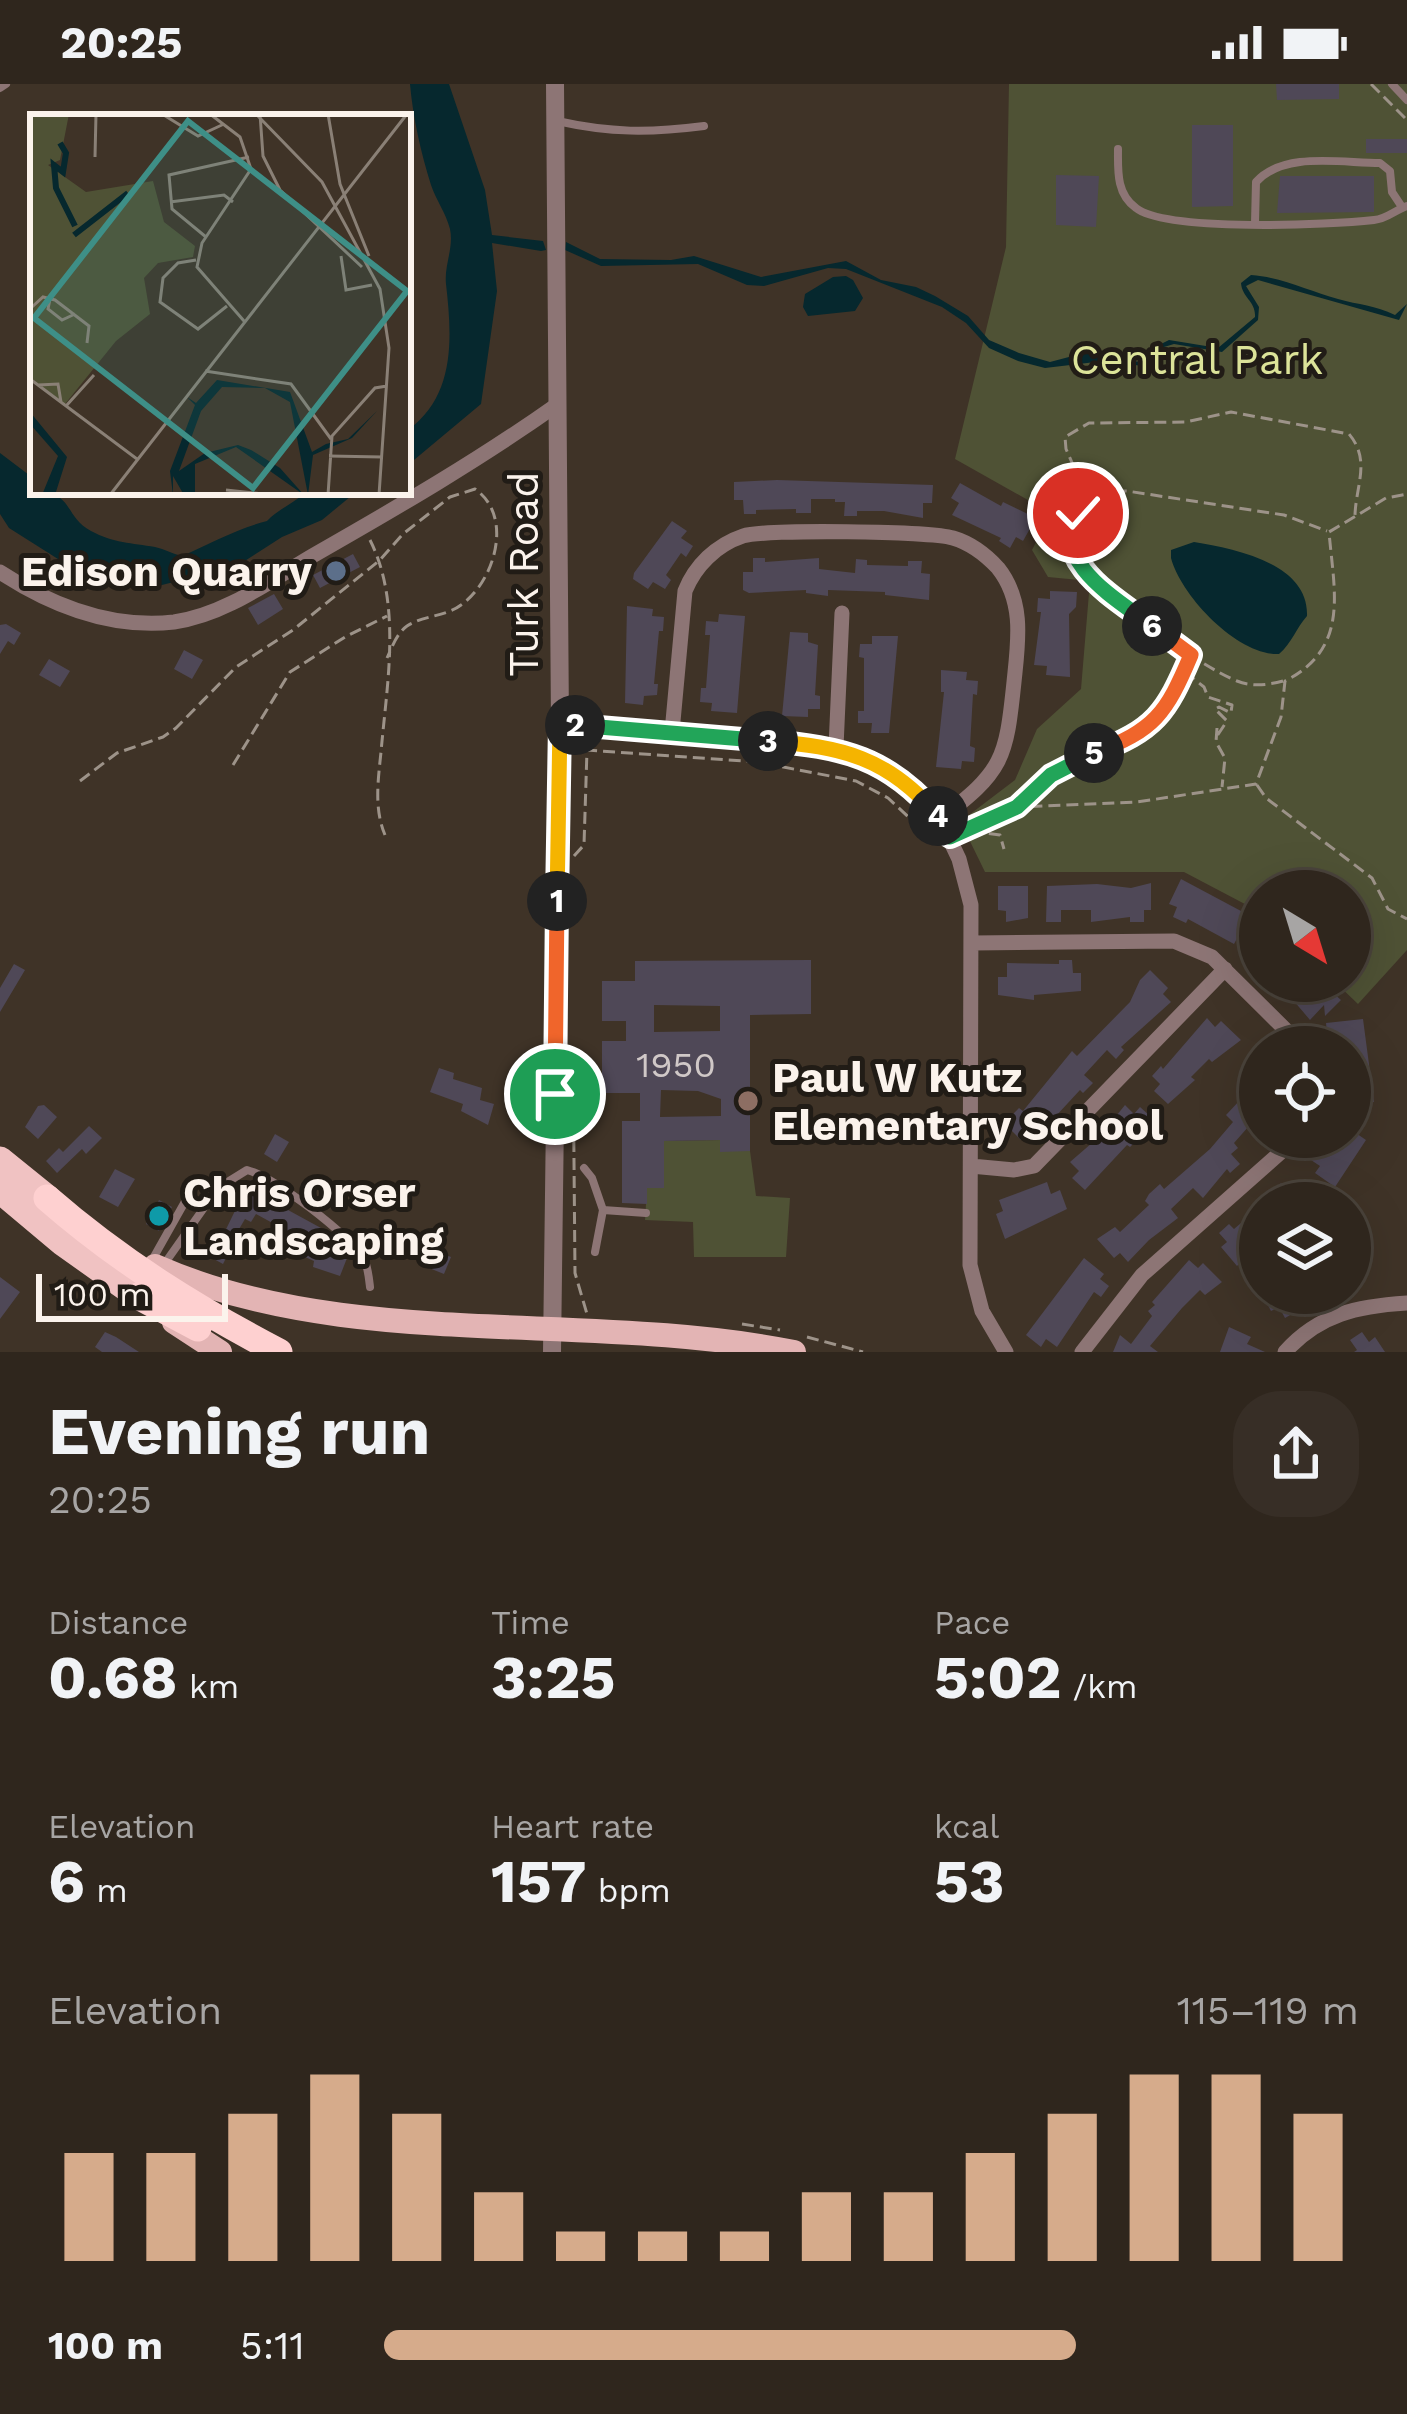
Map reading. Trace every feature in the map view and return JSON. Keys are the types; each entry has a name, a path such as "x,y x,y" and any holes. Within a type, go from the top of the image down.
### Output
{"highway":[{"path":"0,1160 96,1241 146,1276 279,1352"},
{"path":"0,1190 138,1296 243,1352"}],"main road":[{"path":"47,1198 156,1266 251,1311 322,1329 552,1345 587,1337 694,1340 787,1351"},
{"path":"138,1296 220,1352"}],"street":[{"name":"Turk Road","path":"552,1345 560,724 555,84"},
{"path":"0,572 70,610 128,622 175,622 224,606 364,527 478,460 558,404"},
{"path":"672,732 685,591 694,572 715,551 760,532 955,539 985,556 1004,578 1016,604 1017,644 1005,752 987,781 940,819"},
{"path":"836,747 842,613"},
{"path":"560,724 836,747 889,772 940,819 966,878 973,943 970,1265 982,1311 1006,1352"},
{"path":"973,943 1174,941 1197,949 1226,969 1283,1026"},
{"path":"971,1166 1014,1170 1034,1166 1226,969"},
{"path":"1082,1352 1142,1275 1274,1158"},
{"path":"1285,1352 1305,1332 1336,1314 1407,1304"}],"lane":[{"path":"1392,84 1407,100"},
{"path":"555,120 601,131 644,133 704,126"},
{"path":"1118,149 1118,179 1135,208 1160,220 1200,225 1378,220 1404,207 1392,192 1390,172 1380,163 1288,163 1266,170 1256,182 1256,223"},
{"path":"584,1168 603,1210 595,1252"},
{"path":"156,1266 218,1188 247,1170 296,1196 348,1240 366,1262 370,1288"},
{"path":"156,1266 191,1191"},
{"path":"603,1210 646,1213"}],"path":[{"path":"1373,85 1407,120"},
{"path":"1089,502 1066,449 1065,436 1070,431 1089,423 1186,422 1231,412 1340,430 1353,437 1363,465 1355,516"},
{"path":"80,781 117,753 176,728 236,667 292,630 450,497 475,489 488,500 497,530 484,580 472,597 450,612 404,628 387,658"},
{"path":"1127,490 1284,515 1330,532 1334,608 1330,633 1313,661 1285,681 1246,684 1191,655 1101,587 1082,567 1070,531 1089,502 1102,494 1127,490"},
{"path":"1330,532 1386,498 1407,494"},
{"path":"364,527 386,575 389,616 378,790 385,836"},
{"path":"232,765 290,673 330,645 389,616"},
{"path":"572,858 584,845 587,749 757,762 856,781 888,798 933,839 950,837 1017,807 1061,768 1148,728 1164,710 1191,655"},
{"path":"1184,671 1204,687 1208,697 1232,705 1231,713 1216,710 1227,722 1217,736"},
{"path":"1256,784 1281,717 1285,681"},
{"path":"1217,728 1225,758 1222,788"},
{"path":"1017,807 1137,802 1256,784 1361,868 1372,878 1388,909 1407,920"},
{"path":"969,830 1000,835 1004,849"},
{"path":"572,1042 575,1273 588,1317 587,1337"}],"green space":[{"name":"Central Park","path":"1009,84 1407,84 1407,950 1371,990 1371,870 1239,870 1239,901 1184,872 985,872 964,829 965,818 1015,780 1037,729 1081,689 1090,581 1048,577 1032,550 1051,513 955,459 1006,247"},
{"path":"720,1140 721,1151 750,1151 756,1196 790,1198 786,1257 694,1257 693,1222 645,1220 647,1188 664,1187 664,1141"}],"water":[{"path":"410,84 449,84 485,190 492,235 543,241 546,250 492,243 497,291 481,404 411,462 411,427 435,400 447,364 446,277 451,236 433,191"},
{"path":"566,242 600,259 694,256 761,277 846,261 881,280 935,296 968,316 989,340 1050,362 1084,353 1152,364 1159,345 1169,340 1218,348 1255,317 1241,283 1251,275 1395,315 1407,304 1399,320 1258,280 1246,286 1259,307 1258,320 1222,352 1174,344 1164,347 1158,368 1104,361 1045,368 989,348 966,323 942,307 846,269 828,268 764,286 747,285 698,264 601,266 565,250"},
{"path":"846,276 863,298 855,311 808,316 803,307 805,294 833,277"},
{"path":"0,453 30,476 30,495 63,500 91,531 182,556 267,521 302,495 352,495 322,520 282,537 237,566 154,587 58,559 9,528 0,514"},
{"path":"1194,542 1267,562 1296,583 1307,616 1279,654 1263,652 1229,635 1186,589 1171,550"}],"building":[{"path":"1276,84 1339,84 1339,99 1277,100"},
{"path":"1192,125 1233,125 1233,206 1192,207"},
{"path":"1366,139 1407,139 1407,153 1366,153"},
{"path":"1056,175 1099,176 1096,227 1056,225"},
{"path":"1280,176 1374,176 1374,212 1277,213"},
{"path":"734,482 933,485 932,503 923,503 923,518 884,511 844,516 845,502 835,499 811,499 811,513 796,513 796,509 744,514 743,500 734,500"},
{"path":"960,483 1001,506 1003,502 1036,518 1023,541 1016,537 1010,548 1001,538 952,515 959,503 951,498"},
{"path":"672,521 687,531 681,538 693,546 686,557 681,553 666,575 671,580 665,589 653,582 648,589 633,579 634,573"},
{"name":"Edison Quarry","path":"353,554 360,567 320,588 313,575"},
{"path":"753,558 765,558 765,562 819,558 819,569 855,573 856,559 867,560 867,565 908,566 908,561 922,561 921,573 930,574 929,600 885,592 749,593 743,590 743,572 753,572"},
{"path":"1050,591 1077,592 1076,607 1069,614 1070,677 1046,675 1047,666 1034,665 1041,612 1037,612 1038,598 1050,599"},
{"path":"274,594 283,609 258,625 248,608"},
{"path":"627,606 653,609 652,616 664,617 654,684 658,684 657,695 644,696 643,705 625,703"},
{"path":"719,614 745,616 737,713 711,711 712,703 700,702 701,688 706,688 710,635 705,635 706,621 718,622"},
{"path":"0,625 21,633 0,654"},
{"path":"790,632 808,633 808,642 818,645 815,695 820,696 820,709 808,709 808,717 782,716"},
{"path":"872,636 898,636 889,733 871,733 872,723 858,723 858,711 864,711 860,644 872,644"},
{"path":"184,650 203,660 192,679 174,669"},
{"path":"49,659 70,671 60,687 39,675"},
{"path":"941,670 967,672 966,680 978,681 970,746 975,748 974,762 962,761 961,769 936,767 944,692"},
{"path":"1181,879 1239,910 1239,935 1234,944 1188,919 1186,923 1173,917 1177,907 1169,904"},
{"path":"1151,883 1151,910 1144,910 1144,922 1130,922 1130,917 1091,922 1091,910 1061,910 1061,922 1046,922 1047,886 1131,888"},
{"path":"998,886 1028,886 1028,918 1006,922 1006,911 998,910"},
{"path":"811,960 811,1014 750,1015 750,1151 720,1152 720,1140 664,1141 664,1188 647,1188 647,1204 622,1203 622,1121 640,1121 640,1093 602,1093 602,1041 626,1041 626,1021 602,1021 602,981 635,981 635,961","holes":["654,1005 720,1006 720,1031 654,1032","661,1090 698,1091 721,1099 721,1116 660,1117"]},
{"path":"1059,960 1072,960 1073,973 1081,973 1081,991 1034,995 1034,1000 998,995 998,977 1007,977 1007,963 1059,964"},
{"path":"14,964 25,970 0,1012 0,988"},
{"path":"1150,970 1168,988 1163,994 1171,1002 1121,1047 1124,1050 1116,1059 1107,1050 1084,1075 1093,1083 1083,1093 1080,1090 1043,1130 1038,1145 1027,1134 1021,1140 1004,1123 1019,1108 1023,1111 1072,1051 1077,1056 1130,1002"},
{"path":"1295,1002 1339,1002 1325,1016 1324,1005 1310,1020"},
{"path":"1207,1018 1215,1027 1221,1021 1239,1038 1212,1062 1209,1059 1191,1077 1195,1080 1168,1104 1154,1091 1160,1084 1152,1076 1161,1066 1163,1069"},
{"path":"1363,1019 1364,1026 1326,1026"},
{"path":"439,1068 454,1073 453,1079 482,1088 480,1100 494,1104 488,1125 461,1111 463,1104 430,1092"},
{"path":"1239,1101 1239,1137 1234,1143 1238,1148 1231,1154 1240,1164 1230,1173 1227,1169 1203,1198 1193,1188 1171,1209 1178,1218 1128,1262 1120,1253 1114,1258 1097,1239 1115,1227 1120,1232 1149,1205 1145,1201 1149,1194 1160,1184 1164,1189 1210,1149 1233,1122 1226,1115"},
{"path":"44,1105 57,1117 38,1139 25,1127 38,1106"},
{"path":"1125,1105 1134,1114 1140,1107 1159,1124 1142,1140 1127,1145 1085,1190 1072,1178 1079,1171 1070,1162"},
{"path":"89,1126 102,1138 57,1173 46,1161 59,1148 63,1152"},
{"path":"275,1134 289,1142 277,1162 264,1154"},
{"path":"1354,1158 1338,1182 1328,1182 1315,1173 1320,1166 1311,1160"},
{"path":"115,1169 135,1179 118,1207 99,1197"},
{"path":"250,1180 270,1190 266,1198 321,1228 316,1236 349,1253 340,1276 313,1267 314,1261 305,1257 311,1244 256,1214 251,1222 245,1219 235,1236 248,1243 243,1252 232,1246 223,1264 212,1258"},
{"path":"1047,1182 1051,1194 1060,1190 1067,1209 1005,1239 996,1214 1003,1211 999,1200"},
{"name":"Chris Orser Landscaping","path":"159,1200 172,1207 159,1231 146,1224"},
{"path":"1229,1224 1234,1229 1239,1225 1237,1266 1221,1247 1227,1242 1219,1233"},
{"path":"436,1251 451,1257 444,1274 429,1268"},
{"path":"1084,1258 1104,1274 1100,1279 1109,1286 1101,1297 1094,1292 1057,1347 1046,1339 1041,1347 1026,1335"},
{"path":"1189,1260 1198,1268 1203,1263 1222,1282 1205,1295 1200,1290 1182,1308 1150,1346 1158,1352 1113,1352 1120,1335 1131,1344 1152,1316 1148,1311 1155,1305 1152,1302"},
{"path":"0,1277 20,1292 0,1319"},
{"path":"1229,1327 1251,1337 1247,1344 1265,1352 1220,1352"},
{"path":"105,1332 139,1352 102,1352 95,1347"},
{"path":"1362,1332 1369,1342 1375,1337 1385,1352 1354,1352 1350,1340"}],"place":[{"name":"Edison Quarry","path":"336,571"},
{"name":"Paul W Kutz Elementary School","path":"748,1101"},
{"name":"Chris Orser Landscaping","path":"159,1216"}],"route":[{"path":"555,1094 560,724 841,748 901,780 928,805 950,837 969,830 1017,807 1061,768 1148,728 1164,710 1191,655 1101,587 1082,567 1070,531 1078,513"}]}
